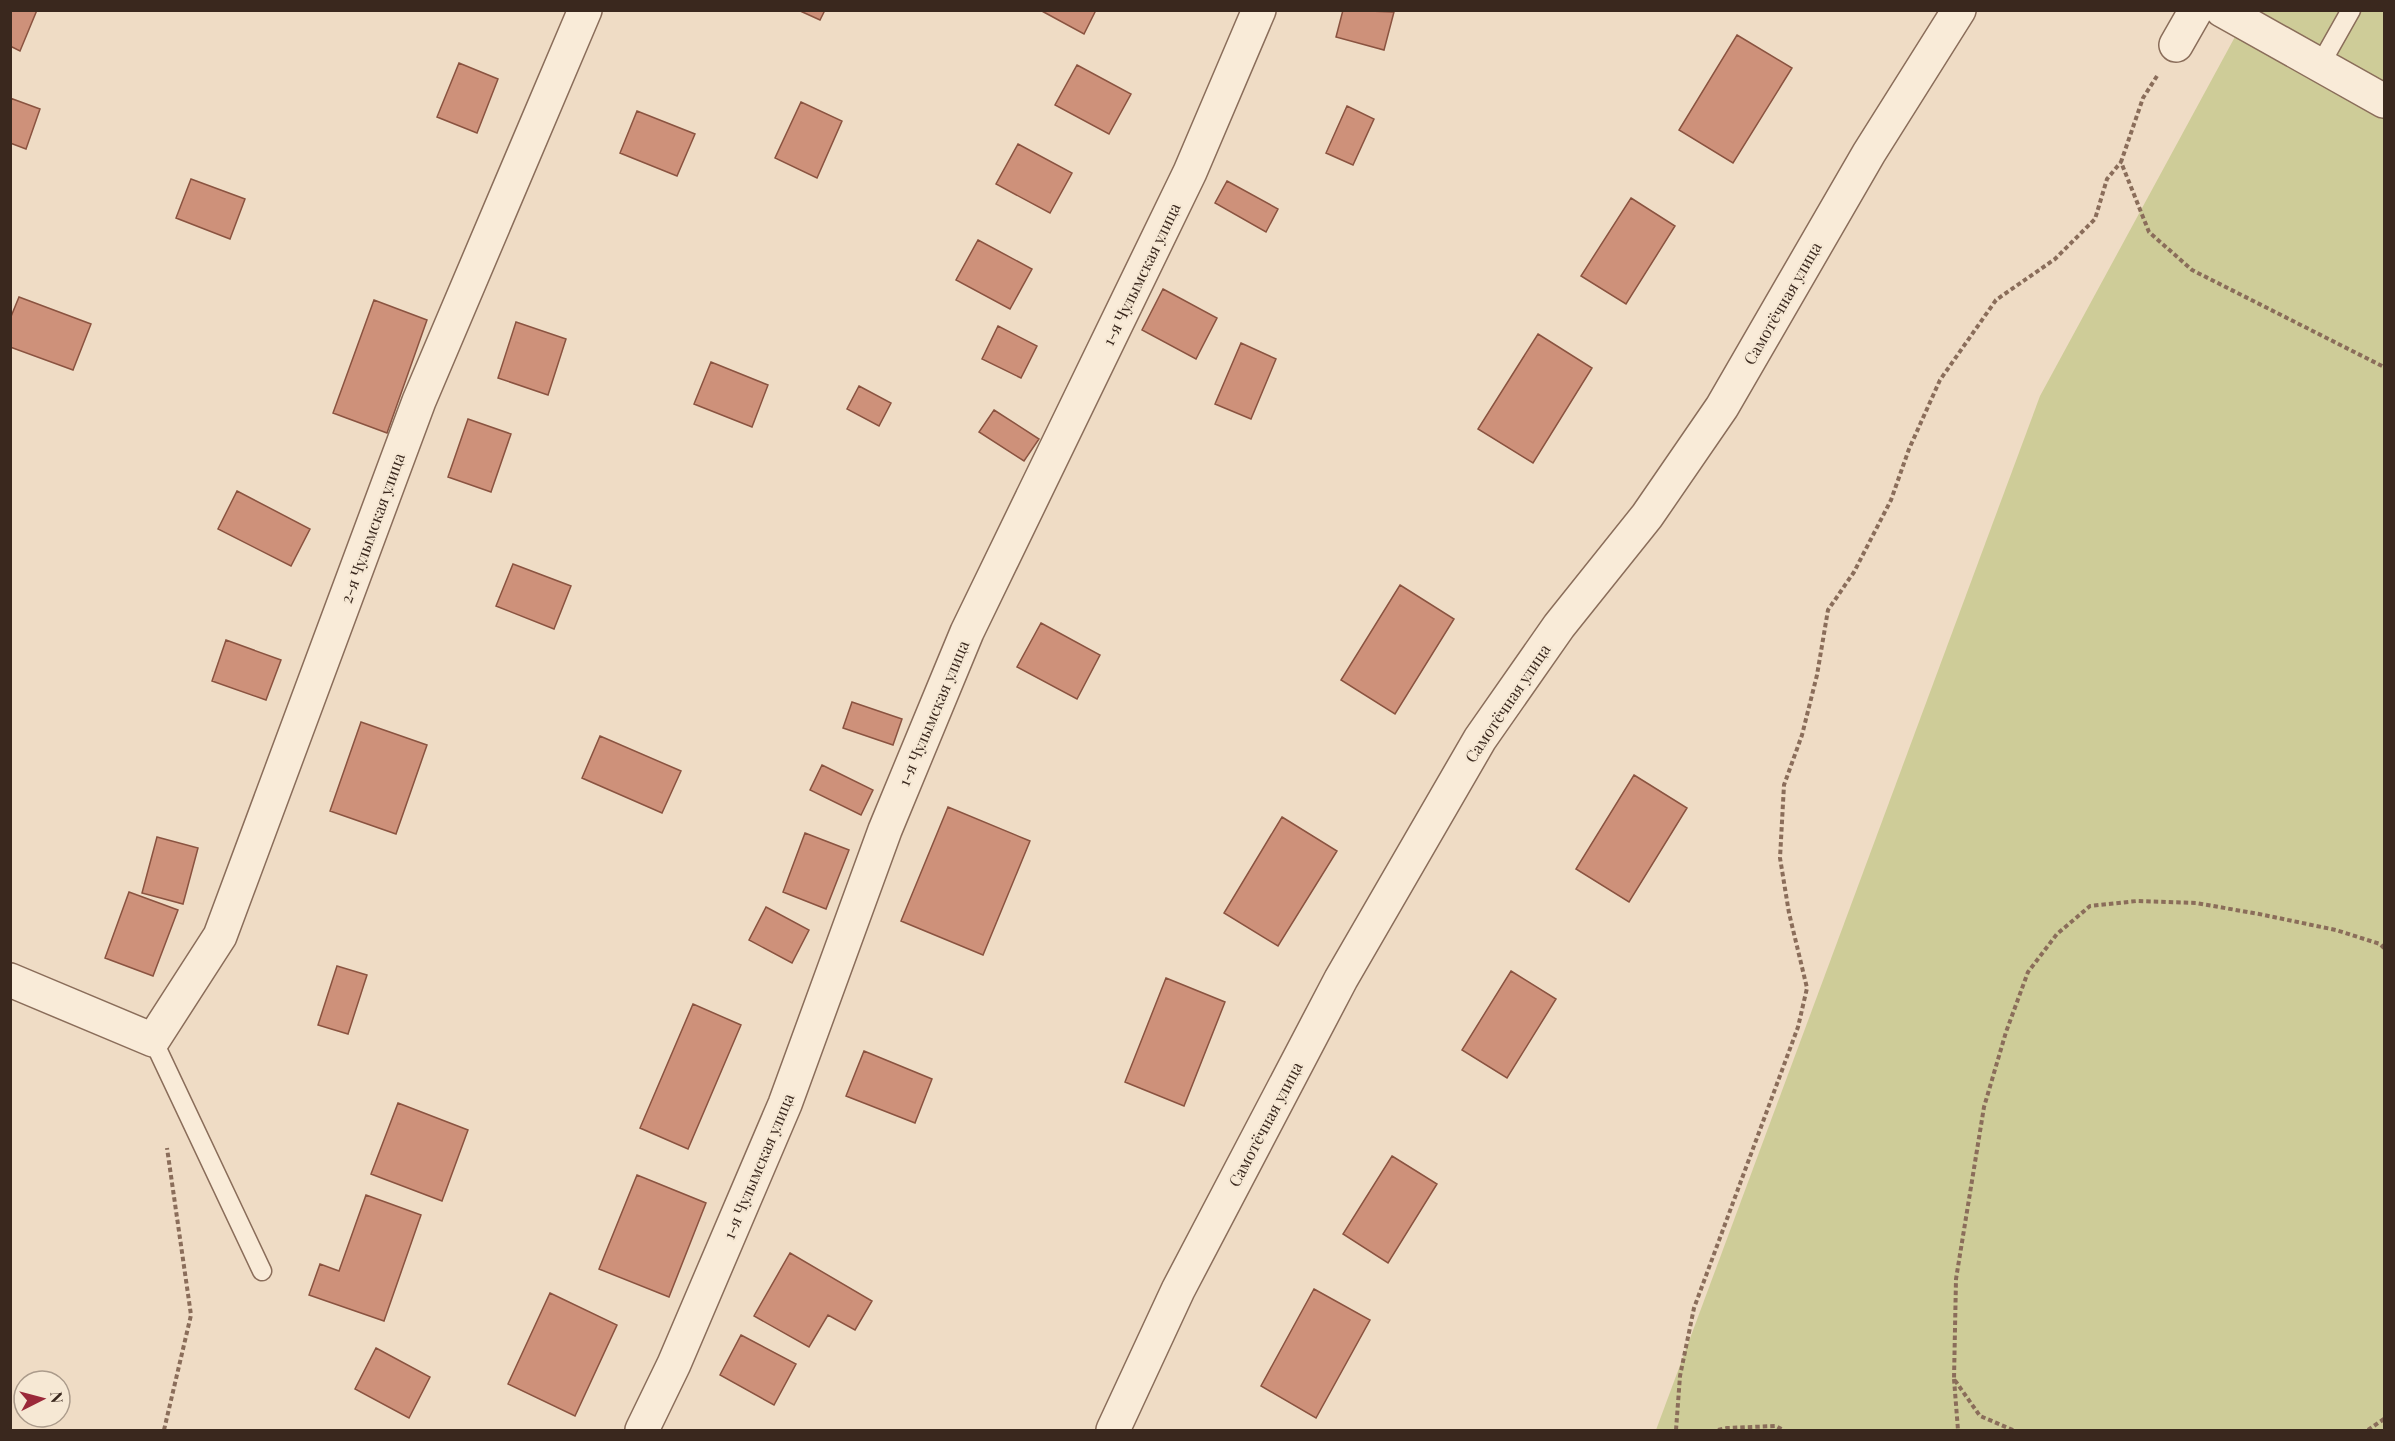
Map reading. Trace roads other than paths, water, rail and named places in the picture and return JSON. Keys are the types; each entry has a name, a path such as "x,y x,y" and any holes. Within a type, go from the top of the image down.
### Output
{"street":[{"name":"2-я Чулымская улица","path":"153,1040 220,936 419,401 585,10"},
{"name":"1-я Чулымская улица","path":"642,1431 674,1364 785,1104 885,830 967,632 1190,172 1259,10"},
{"name":"Самотёчная улица","path":"1113,1431 1178,1290 1341,979 1480,739 1559,626 1647,516 1722,407 1869,153 1959,10"},
{"path":"2176,45 2196,10"},
{"path":"2222,10 2385,101"},
{"path":"10,980 153,1040"}],"lane":[{"path":"2320,66 2351,10"},
{"path":"153,1040 262,1271"}]}
